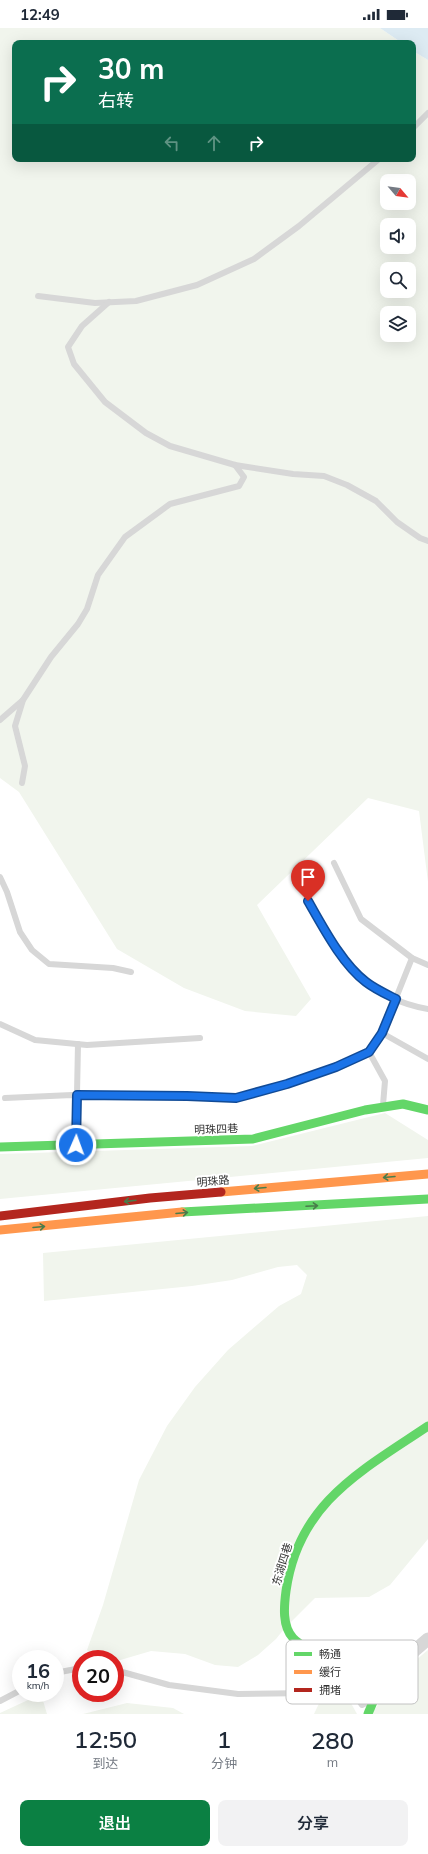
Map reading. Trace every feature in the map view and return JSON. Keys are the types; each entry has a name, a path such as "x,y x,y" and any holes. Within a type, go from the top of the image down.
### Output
{"main road":[{"name":"明珠四巷","path":"0,1147 253,1139 382,1107 403,1104 428,1110"},
{"name":"明珠路","path":"0,1216 150,1198 428,1174"},
{"path":"0,1230 197,1212 428,1200"},
{"name":"东湖四巷","path":"296,1640 287,1630 284,1618 288,1578 293,1559 312,1519 330,1496 362,1469 428,1426"},
{"path":"368,1714 372,1704"}],"street":[{"path":"418,1648 428,1639"}],"lane":[{"path":"416,125 428,113"},
{"path":"38,296 95,303 136,301 196,284 254,260 299,226 375,162"},
{"path":"109,302 82,326 68,347 74,364 105,402 146,433 170,446 235,465 293,474 324,476 347,484 376,501 397,522 420,538 428,541"},
{"path":"0,720 23,700 50,657 78,624 88,609 98,575 125,537 170,504 239,486 244,477 235,465"},
{"path":"22,783 25,766 16,726 23,700"},
{"path":"334,863 361,920 412,958 428,965"},
{"path":"0,877 7,892 20,932 32,950 49,964 113,968 130,972"},
{"path":"308,901 346,960 366,982 396,999 428,1009"},
{"path":"5,1098 77,1095 236,1098 287,1084 336,1067 369,1052 382,1033 412,958"},
{"path":"0,1024 35,1040 78,1044 200,1038"},
{"path":"382,1033 428,1059"},
{"path":"76,1145 78,1044"},
{"path":"369,1052 385,1081 382,1107"},
{"path":"124,1672 169,1685 238,1694 286,1693"},
{"path":"0,1701 12,1695"}],"shaded area":[{"path":"0,28 380,28 398,40 12,40 12,162 416,162 416,53 428,60 428,882 419,811 368,798 257,905 311,999 296,1016 245,1011 184,988 117,949 19,792 0,778"},
{"path":"380,28 428,28 428,60 416,53 416,40 398,40"},
{"path":"385,1113 428,1140 428,1158 0,1199 0,1154 252,1146"},
{"path":"428,1216 428,1539 390,1585 369,1597 315,1598 276,1639 258,1655 238,1667 215,1665 185,1654 151,1651 124,1659 124,1650 87,1650 103,1605 139,1480 167,1426 195,1387 228,1350 279,1306 301,1294 307,1275 297,1265 278,1267 232,1280 192,1286 44,1301 43,1253"},
{"path":"428,1650 428,1714 372,1714 378,1704 418,1704 418,1659"},
{"path":"24,1702 43,1702 47,1714 0,1714"},
{"path":"127,1703 173,1708 184,1714 83,1714"},
{"path":"319,1704 351,1704 357,1714 314,1714"}],"traffic: fast":[{"path":"0,1147 253,1139 365,1110 403,1104 428,1110"},
{"path":"182,1212 428,1199"},
{"path":"296,1640 289,1633 287,1628 284,1609 286,1591 293,1560 304,1534 319,1512 336,1492 379,1458 428,1426"},
{"path":"368,1714 372,1704"}],"traffic: slow":[{"path":"221,1192 428,1174"},
{"path":"0,1230 182,1212"}],"traffic: jam":[{"path":"0,1216 150,1198 221,1192"}],"route":[{"path":"76,1145 77,1095 236,1098 287,1084 336,1067 369,1052 382,1033 396,999 366,982 357,973 340,954 308,901"}]}
